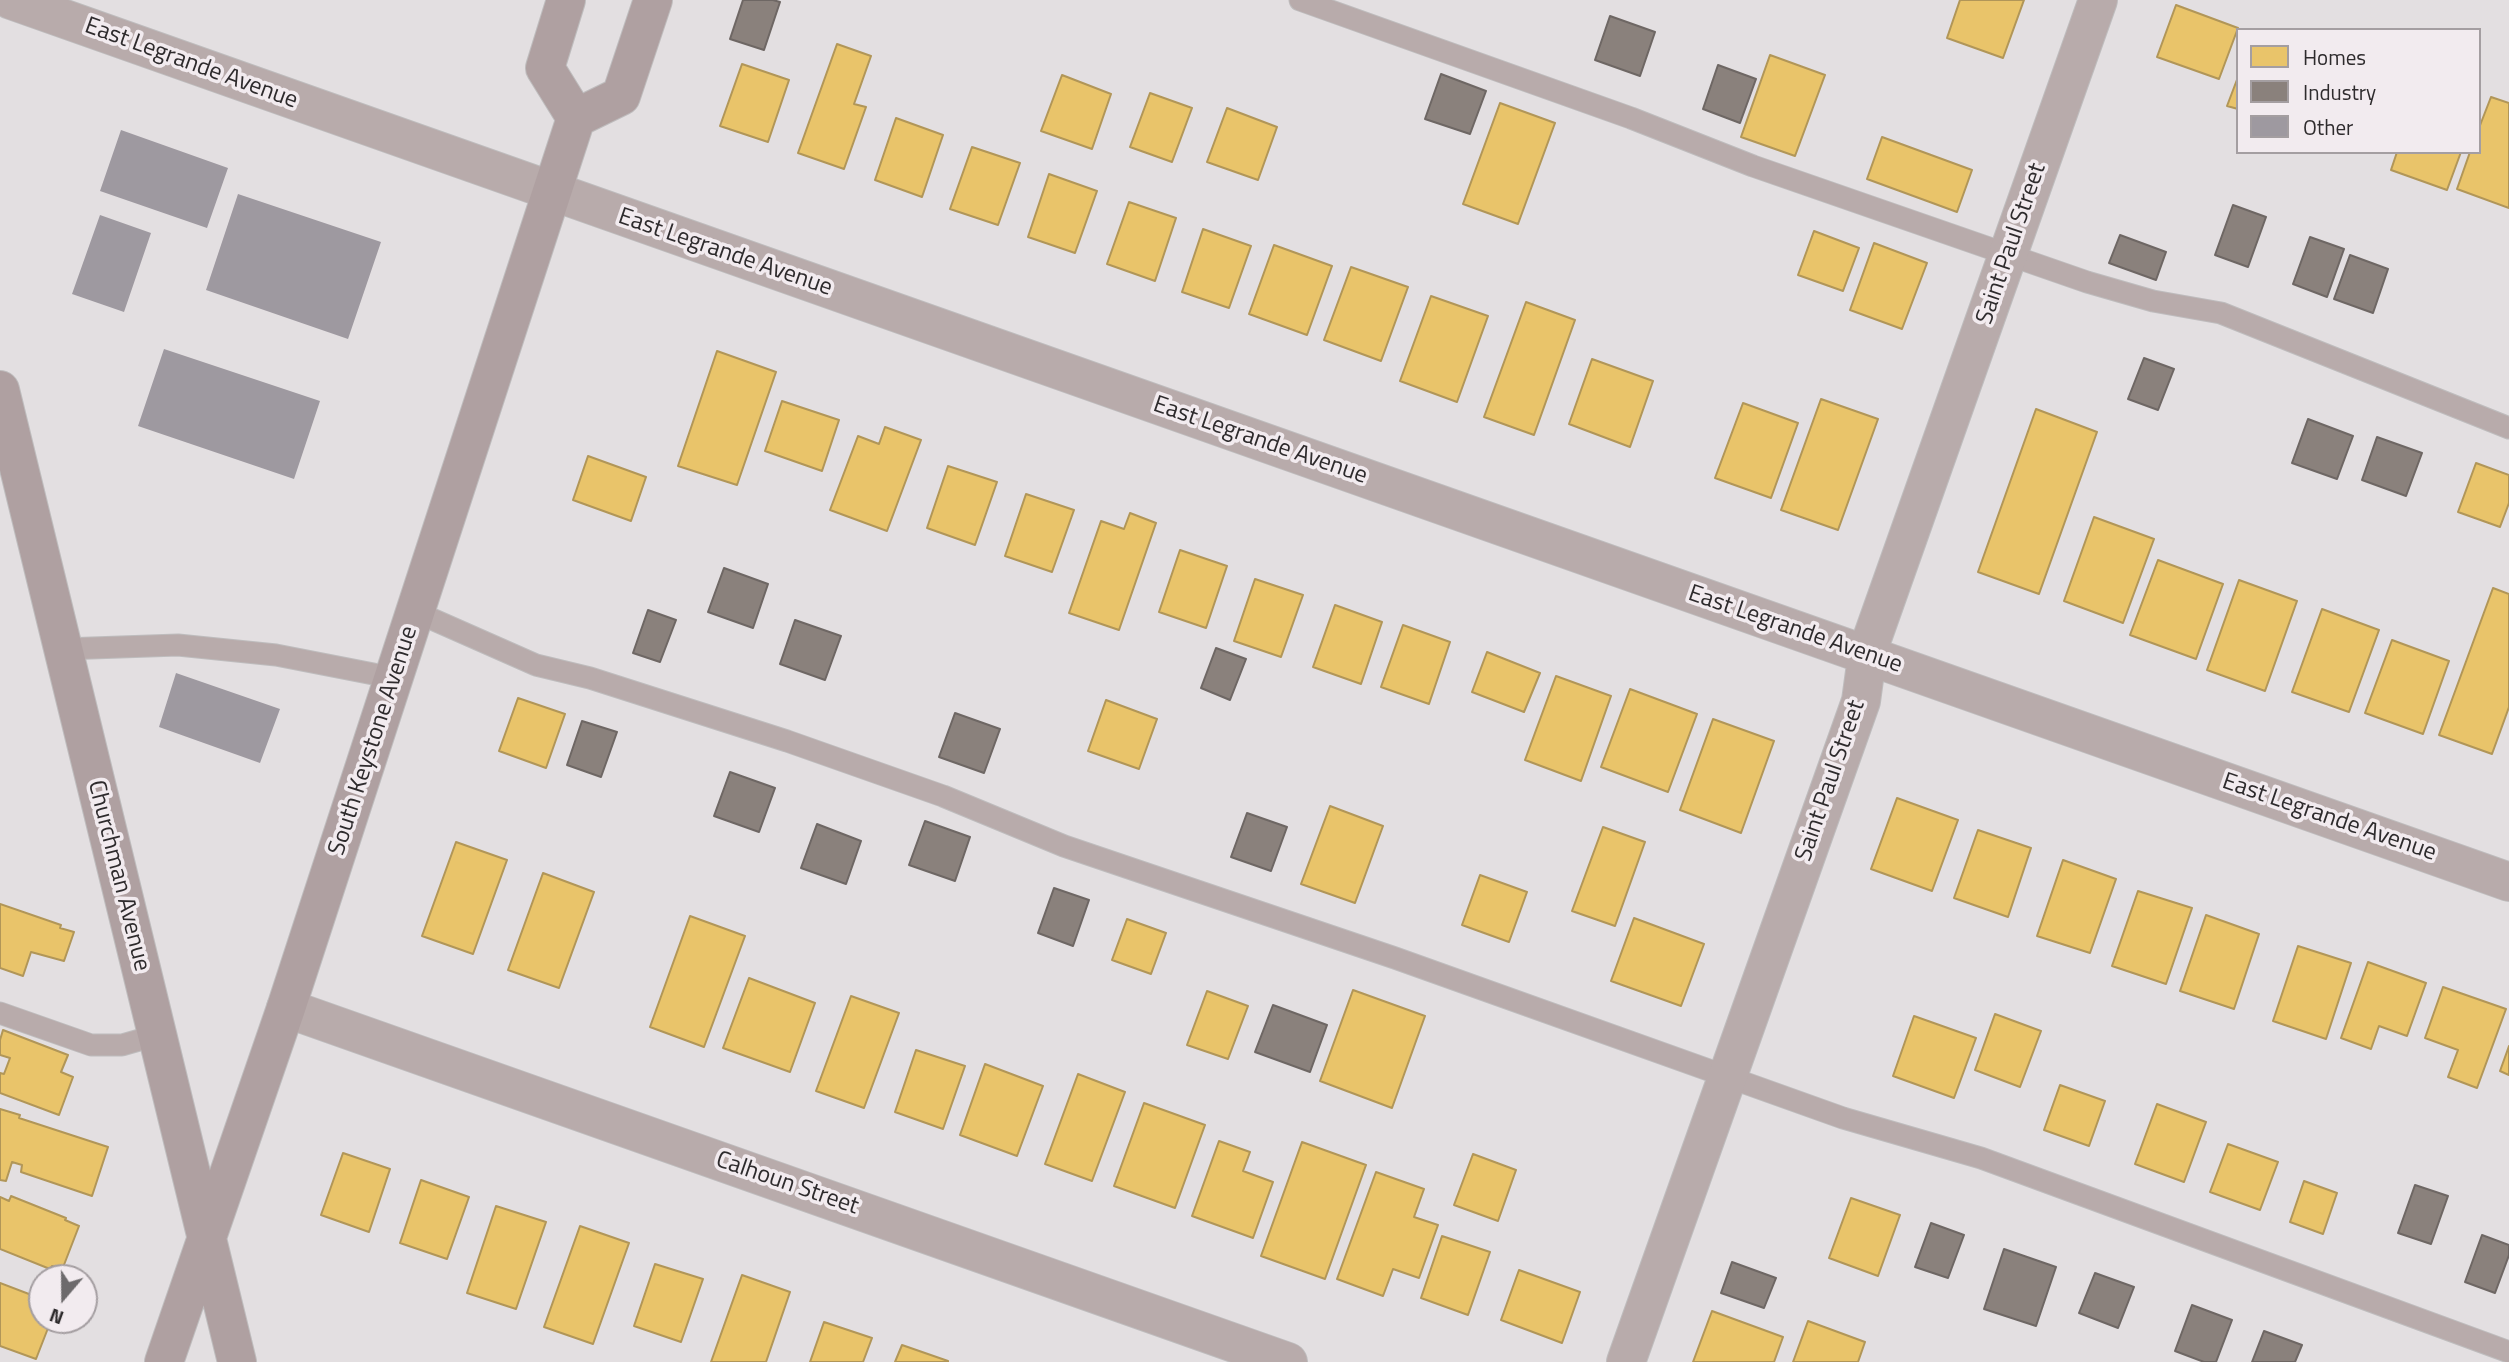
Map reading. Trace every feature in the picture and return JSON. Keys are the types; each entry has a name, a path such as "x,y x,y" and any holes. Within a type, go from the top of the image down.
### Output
{"main road":[{"path":"566,0 545,68 576,118 621,96 653,0"},
{"name":"South Keystone Avenue","path":"164,1362 286,1008 576,118"},
{"name":"Churchman Avenue","path":"0,390 237,1362"}],"street":[{"name":"East Legrande Avenue","path":"11,0 2509,882"},
{"name":"Saint Paul Street","path":"1626,1362 1861,701 1868,656 2098,0"},
{"name":"Calhoun Street","path":"286,1008 1288,1362"}],"lane":[{"path":"1300,0 1632,118 1753,166 2087,282 2153,301 2221,313 2509,428"},
{"path":"416,612 536,665 590,678 787,741 943,796 1064,846 1395,958 1843,1118 1981,1158 2509,1352"},
{"path":"63,649 178,645 276,655 394,678"},
{"path":"0,1013 91,1045 122,1045 156,1035"}],"building: Homes":[{"path":"1960,0 2024,0 2003,58 1947,38"},
{"path":"2176,5 2238,28 2219,79 2157,57"},
{"path":"837,44 871,56 854,104 866,107 844,169 798,153"},
{"path":"1770,55 1825,75 1795,156 1741,137"},
{"path":"742,64 789,80 768,142 720,126"},
{"path":"1062,75 1111,94 1092,149 1041,131"},
{"path":"2236,82 2236,108 2227,106"},
{"path":"1150,93 1192,108 1172,162 1130,147"},
{"path":"2491,97 2509,103 2509,208 2457,189 2469,154 2481,154 2481,123"},
{"path":"1500,103 1555,123 1518,224 1463,204"},
{"path":"1227,108 1277,127 1258,180 1207,162"},
{"path":"896,118 943,135 922,197 875,180"},
{"path":"1882,137 1972,170 1957,212 1867,179"},
{"path":"972,147 1020,163 998,225 950,209"},
{"path":"2396,154 2460,154 2447,190 2391,170"},
{"path":"1049,174 1097,191 1075,253 1028,237"},
{"path":"1129,202 1176,218 1155,281 1107,264"},
{"path":"1203,229 1251,246 1229,308 1182,292"},
{"path":"1814,231 1859,248 1843,291 1798,275"},
{"path":"1874,243 1927,263 1902,329 1850,310"},
{"path":"1274,245 1332,266 1307,335 1249,314"},
{"path":"1351,267 1408,287 1381,361 1324,340"},
{"path":"1431,296 1488,316 1457,402 1400,381"},
{"path":"1526,302 1575,320 1534,435 1484,417"},
{"path":"717,351 776,372 737,485 678,466"},
{"path":"1592,359 1653,381 1630,447 1569,424"},
{"path":"1821,399 1878,419 1838,530 1781,510"},
{"path":"782,401 839,420 822,471 765,451"},
{"path":"1743,403 1798,423 1771,498 1715,478"},
{"path":"2036,409 2097,432 2039,594 1978,572"},
{"path":"885,427 921,440 887,531 830,510 858,436 879,444"},
{"path":"588,456 646,477 631,521 573,500"},
{"path":"2476,463 2509,475 2509,503 2500,527 2458,512"},
{"path":"948,466 997,482 975,545 927,528"},
{"path":"1026,494 1074,510 1052,572 1005,556"},
{"path":"1130,513 1156,523 1119,630 1069,613 1101,521 1124,529"},
{"path":"2094,517 2154,539 2123,623 2064,601"},
{"path":"1180,550 1227,566 1206,628 1159,612"},
{"path":"2158,560 2223,584 2196,659 2130,635"},
{"path":"1255,579 1303,595 1281,657 1234,641"},
{"path":"2239,580 2297,601 2265,691 2207,670"},
{"path":"2493,588 2509,594 2509,707 2492,754 2439,735"},
{"path":"1335,605 1382,622 1361,684 1313,667"},
{"path":"2322,609 2379,630 2349,712 2292,692"},
{"path":"1403,625 1450,642 1429,704 1381,687"},
{"path":"2392,640 2449,661 2423,734 2365,713"},
{"path":"1487,652 1540,673 1524,712 1472,692"},
{"path":"1556,676 1611,696 1581,781 1525,760"},
{"path":"1630,689 1697,714 1668,792 1601,767"},
{"path":"518,698 565,714 546,768 499,751"},
{"path":"1106,700 1157,719 1139,769 1088,751"},
{"path":"1713,719 1774,741 1741,833 1680,810"},
{"path":"1897,798 1958,820 1932,891 1871,869"},
{"path":"1330,806 1383,826 1355,903 1301,884"},
{"path":"1603,827 1645,842 1615,926 1572,911"},
{"path":"1978,830 2031,848 2008,917 1954,898"},
{"path":"456,842 507,860 473,954 422,936"},
{"path":"2063,860 2116,879 2090,953 2037,936"},
{"path":"543,873 594,892 559,988 508,970"},
{"path":"1480,875 1527,892 1509,942 1462,925"},
{"path":"2138,891 2192,908 2166,984 2112,966"},
{"path":"0,904 74,932 64,961 31,952 23,976 0,968"},
{"path":"2206,915 2259,934 2234,1009 2180,991"},
{"path":"690,916 745,936 704,1047 650,1027"},
{"path":"1634,918 1704,944 1681,1006 1611,981"},
{"path":"1127,919 1166,933 1151,974 1112,960"},
{"path":"2298,946 2351,963 2326,1039 2273,1021"},
{"path":"2368,962 2426,983 2407,1036 2379,1026 2371,1049 2341,1038"},
{"path":"749,978 815,1003 790,1072 723,1048"},
{"path":"2443,987 2506,1009 2477,1088 2448,1077 2458,1050 2425,1038"},
{"path":"1353,990 1425,1016 1392,1108 1320,1081"},
{"path":"1207,991 1248,1006 1228,1059 1187,1045"},
{"path":"851,996 899,1013 864,1108 816,1091"},
{"path":"1995,1014 2041,1031 2020,1087 1975,1070"},
{"path":"1914,1016 1976,1038 1954,1098 1893,1076"},
{"path":"3,1030 68,1055 61,1072 73,1077 59,1115 0,1093 0,1073 4,1074 10,1058 0,1055"},
{"path":"2509,1046 2509,1075 2500,1071"},
{"path":"916,1050 965,1066 943,1129 895,1112"},
{"path":"985,1064 1043,1086 1017,1156 960,1135"},
{"path":"1078,1074 1125,1092 1092,1181 1045,1164"},
{"path":"2060,1085 2105,1101 2089,1146 2044,1130"},
{"path":"1144,1103 1205,1125 1175,1208 1114,1186"},
{"path":"2157,1104 2206,1122 2184,1182 2135,1164"},
{"path":"0,1109 20,1115 19,1118 108,1147 92,1196 21,1172 22,1165 12,1162 6,1181 0,1180"},
{"path":"1219,1141 1250,1152 1243,1171 1273,1182 1253,1238 1192,1216"},
{"path":"1302,1142 1366,1165 1325,1279 1261,1256"},
{"path":"2228,1144 2278,1162 2260,1210 2210,1192"},
{"path":"343,1153 390,1169 369,1232 321,1215"},
{"path":"1473,1154 1516,1170 1498,1221 1454,1205"},
{"path":"1376,1172 1424,1189 1414,1217 1438,1225 1419,1278 1393,1269 1383,1296 1337,1279"},
{"path":"421,1180 469,1197 447,1259 400,1243"},
{"path":"2304,1181 2337,1193 2323,1234 2290,1222"},
{"path":"11,1196 79,1226 64,1264 38,1264 0,1249 0,1197 9,1201"},
{"path":"1851,1198 1900,1215 1878,1276 1829,1258"},
{"path":"496,1206 546,1222 516,1309 467,1293"},
{"path":"580,1226 629,1243 593,1344 544,1327"},
{"path":"1442,1236 1490,1252 1468,1315 1421,1298"},
{"path":"655,1264 703,1279 681,1342 634,1326"},
{"path":"1519,1270 1580,1292 1562,1343 1501,1320"},
{"path":"742,1275 790,1292 766,1362 711,1362"},
{"path":"0,1283 28,1294 28,1334 46,1334 36,1359 0,1346"},
{"path":"1712,1311 1783,1337 1774,1362 1693,1362"},
{"path":"1808,1321 1865,1342 1858,1362 1793,1362"},
{"path":"824,1322 872,1338 863,1362 810,1362"},
{"path":"902,1345 948,1361 948,1362 895,1362"}],"building: Industry":[{"path":"743,0 780,2 764,50 730,39"},
{"path":"1610,16 1655,32 1640,76 1595,60"},
{"path":"1718,65 1756,79 1740,123 1703,109"},
{"path":"1441,74 1486,91 1470,134 1425,119"},
{"path":"2233,205 2266,217 2248,267 2215,255"},
{"path":"2120,235 2166,252 2156,280 2109,263"},
{"path":"2310,237 2344,249 2327,297 2293,284"},
{"path":"2350,255 2388,269 2373,313 2334,299"},
{"path":"2144,358 2174,369 2158,410 2128,399"},
{"path":"2308,419 2353,436 2337,479 2292,463"},
{"path":"2377,437 2422,453 2406,496 2362,480"},
{"path":"724,568 768,584 753,628 708,612"},
{"path":"648,610 676,620 660,662 633,653"},
{"path":"795,620 841,636 825,680 780,664"},
{"path":"1216,648 1246,659 1230,700 1201,688"},
{"path":"955,713 1000,729 984,773 939,757"},
{"path":"582,721 617,732 601,777 567,765"},
{"path":"730,772 775,788 759,832 714,816"},
{"path":"1247,813 1287,827 1271,871 1231,857"},
{"path":"925,821 970,837 955,881 909,865"},
{"path":"817,824 861,841 846,884 801,868"},
{"path":"1054,888 1089,900 1073,946 1038,933"},
{"path":"1273,1005 1327,1025 1310,1072 1255,1052"},
{"path":"2415,1185 2448,1196 2431,1244 2398,1233"},
{"path":"1931,1223 1964,1235 1948,1278 1915,1267"},
{"path":"2482,1235 2509,1245 2509,1255 2495,1293 2465,1282"},
{"path":"2004,1249 2056,1267 2036,1326 1984,1309"},
{"path":"1732,1262 1776,1278 1764,1308 1721,1293"},
{"path":"2095,1273 2134,1287 2118,1328 2079,1313"},
{"path":"2192,1305 2232,1320 2216,1362 2204,1362 2175,1351"},
{"path":"2264,1331 2302,1345 2295,1362 2252,1362"}],"building: Other":[{"path":"121,130 228,168 207,228 100,191"},
{"path":"238,194 381,242 348,339 206,290"},
{"path":"100,215 151,233 124,312 72,294"},
{"path":"164,349 320,401 294,479 138,426"},
{"path":"176,673 280,709 260,763 159,727"}]}
